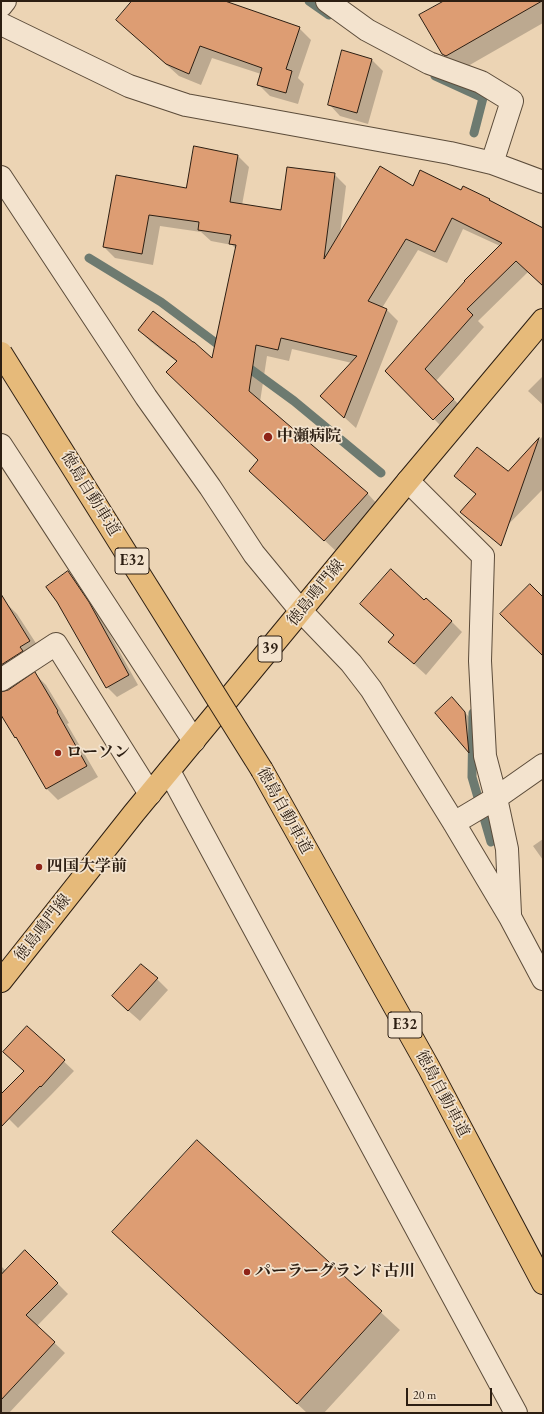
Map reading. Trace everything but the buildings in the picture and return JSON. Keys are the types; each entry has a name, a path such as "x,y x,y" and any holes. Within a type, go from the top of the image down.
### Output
{"main road":[{"name":"徳島鳴門線","path":"1,981 150,794 543,320"},
{"name":"徳島自動車道","path":"1,353 262,770 429,1068 543,1283"}],"street":[{"path":"1,6 5,1"},
{"path":"328,1 368,30 429,63 481,82 512,101 492,163"},
{"path":"1,24 129,86 186,105 442,152 492,163 543,182"},
{"path":"1,178 146,397 210,487 254,554 301,611 351,663 371,689 510,917 543,979"},
{"path":"1,445 194,741"},
{"path":"408,481 483,556 480,661 486,804 507,849 510,917"},
{"path":"1,680 56,644 150,794"},
{"path":"454,823 486,804 543,765"},
{"path":"169,771 516,1413"}],"waterway":[{"path":"309,1 329,15"},
{"path":"435,76 483,98 474,133"},
{"path":"89,258 161,302 224,349"},
{"path":"242,363 294,401 381,473"},
{"path":"473,713 472,777 491,842"}],"place":[{"name":"中瀬病院","path":"268,437"},
{"name":"ローソン","path":"58,753"},
{"name":"四国大学前","path":"39,867"},
{"name":"パーラーグランド古川","path":"247,1272"}]}
